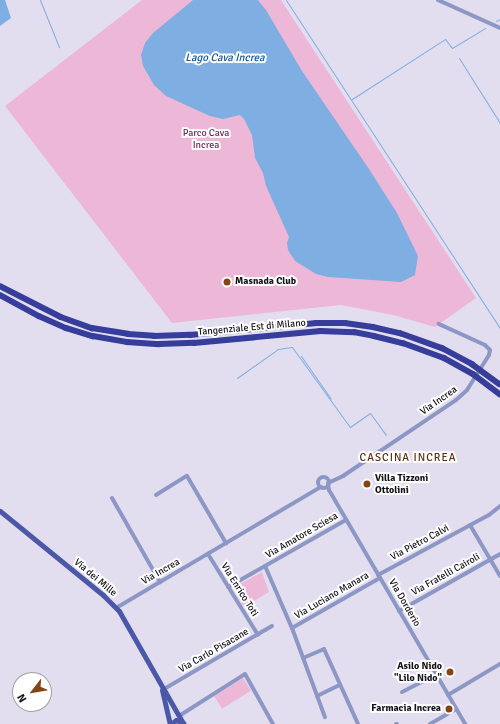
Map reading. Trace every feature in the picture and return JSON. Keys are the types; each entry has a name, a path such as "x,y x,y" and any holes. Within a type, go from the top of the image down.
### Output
{"highway":[{"name":"Tangenziale Est di Milano","path":"0,286 61,317 92,328 128,334 154,336 190,335 311,323 345,323 373,327 400,333 438,346 468,362 500,384"},
{"name":"Tangenziale Est di Milano","path":"0,295 62,326 88,335 127,342 156,344 194,343 320,331 354,332 398,341 444,358 473,374 500,394"}],"main road":[{"name":"Via dei Mille","path":"0,511 116,608 126,621 183,724"},
{"name":"Via dei Mille","path":"156,676 163,694 170,724"},
{"path":"170,724 176,720 183,724"}],"street":[{"path":"438,0 500,28"},
{"name":"Via Increa","path":"116,608 316,489 350,471 456,400 467,390 489,356 490,351 485,345 439,324"},
{"path":"156,495 187,476 226,543"},
{"path":"319,478 326,478 325,484 319,478"},
{"name":"Via Dorderio","path":"325,484 465,724"},
{"path":"112,498 160,582"},
{"name":"Via Pietro Calvi","path":"379,576 489,515 500,506"},
{"name":"Via Amatore Sciesa","path":"228,587 346,520"},
{"path":"470,525 500,576"},
{"name":"Via Enrico Toti","path":"208,554 258,635"},
{"name":"Via Fratelli Cairoli","path":"399,610 500,554"},
{"name":"Via Amatore Sciesa","path":"266,566 292,628 325,717"},
{"name":"Via Luciano Manara","path":"292,628 379,576"},
{"name":"Via Carlo Pisacane","path":"164,689 272,626"},
{"path":"303,658 324,649 358,724"},
{"path":"448,695 500,664"},
{"path":"179,716 245,674 273,724"},
{"path":"402,692 436,675"},
{"path":"317,696 340,685"},
{"path":"430,724 456,709"}],"green space":[{"name":"Parco Cava Increa","path":"142,0 281,0 476,298 435,327 393,315 341,305 172,323 5,106"},
{"path":"262,572 269,592 244,607 233,588"},
{"path":"243,678 251,691 222,709 214,696"}],"water":[{"path":"0,0 5,0 11,18 0,26"},
{"name":"Lago Cava Increa","path":"193,0 258,0 266,10 302,71 397,213 418,256 415,275 401,282 328,277 316,274 295,261 288,250 287,243 289,237 266,186 263,173 255,158 252,135 244,119 240,115 223,119 210,116 166,96 154,85 143,66 141,55 145,43 153,33"}],"waterway":[{"path":"40,0 59,47"},
{"path":"286,0 500,328"},
{"path":"496,21 500,19"},
{"path":"352,99 445,39 452,48 485,28"},
{"path":"459,58 500,123"},
{"path":"237,378 278,349 292,347 350,427 370,413 386,435"},
{"path":"301,356 331,399"}],"place":[{"name":"Masnada Club","path":"227,282"},
{"name":"Villa Tizzoni Ottolini","path":"367,484"},
{"name":"Asilo Nido \"Lilo Nido\"","path":"450,672"},
{"name":"Farmacia Increa","path":"449,709"}],"district":[{"name":"CASCINA INCREA","path":"408,458"}]}
